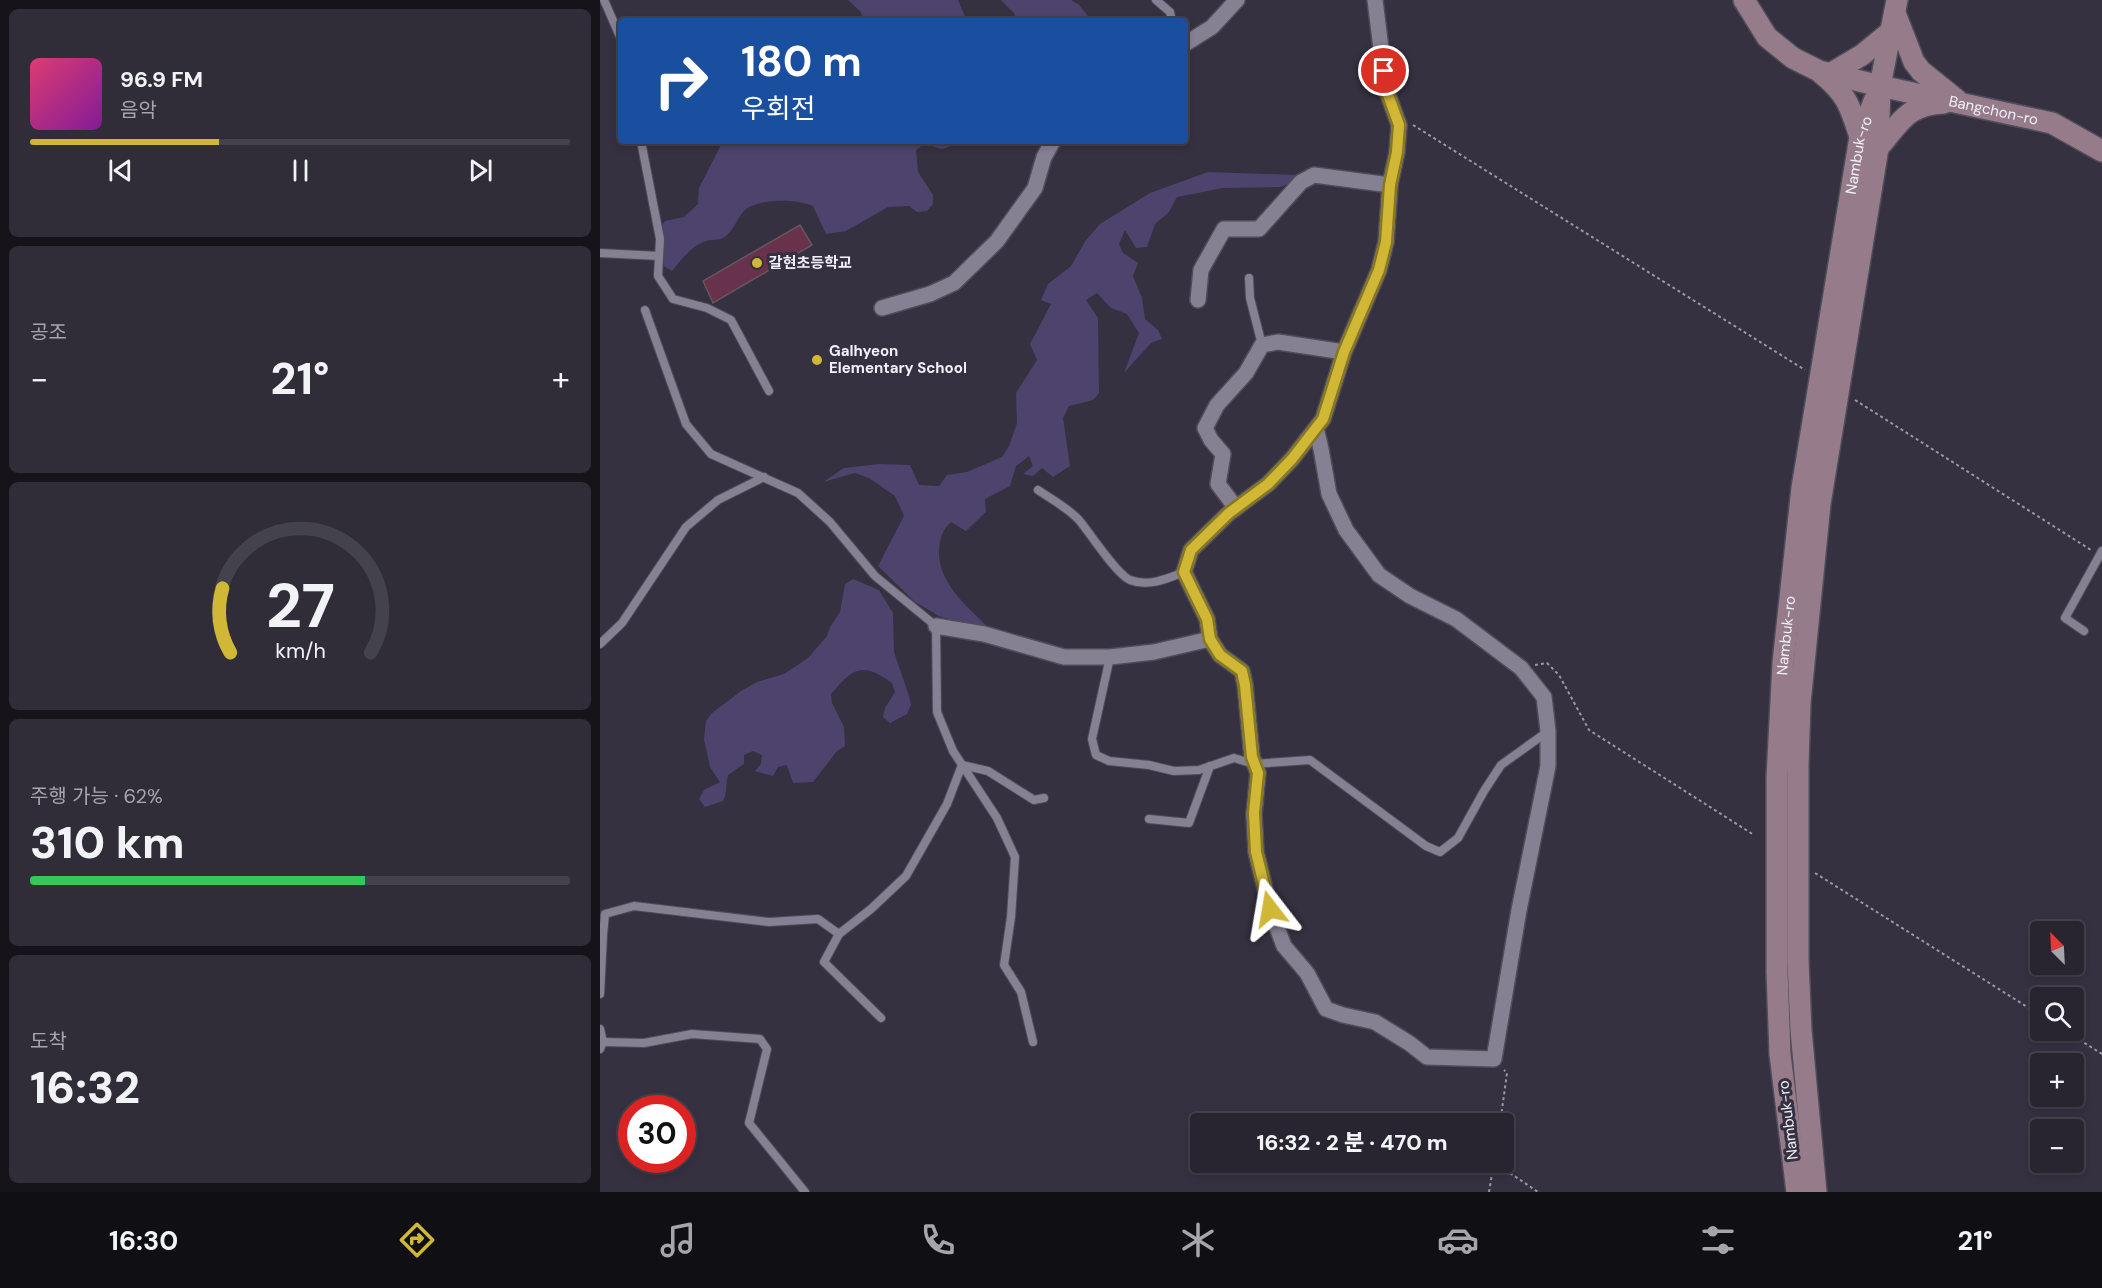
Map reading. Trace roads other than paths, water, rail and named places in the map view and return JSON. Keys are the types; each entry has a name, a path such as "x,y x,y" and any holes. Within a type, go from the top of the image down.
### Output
{"main road":[{"path":"1744,0 1767,37 1793,58 1824,72 1838,86 1850,104 1860,136"},
{"path":"1824,72 1862,55 1894,15 1914,62 1921,71 1959,103"},
{"name":"Nambuk-ro","path":"1816,1192 1801,1030 1798,961 1800,703 1820,504 1878,148 1880,86 1894,15"},
{"name":"Bangchon-ro","path":"1824,72 2052,123 2102,150"},
{"name":"Nambuk-ro","path":"1797,1192 1780,1054 1777,972 1777,778 1783,663 1802,488 1860,136 1880,86"},
{"path":"1878,148 1910,111 1927,104 1959,103"}],"street":[{"path":"1188,42 1212,27 1237,0"},
{"path":"1316,428 1322,448 1329,494 1346,530 1379,575 1410,596 1456,619 1521,668 1544,697 1548,731 1548,766 1519,910 1494,1059 1427,1057 1375,1022 1326,1009 1307,973 1284,945 1270,909 1256,852 1254,813 1258,773 1254,764 1242,671 1220,655 1210,639 1207,619 1184,572 1191,550 1236,508 1268,484 1292,459 1316,428 1323,419 1344,352 1379,270 1386,242 1390,185 1397,152 1399,125 1386,89 1376,0"},
{"path":"882,308 930,294 954,283 997,241 1035,188 1044,157 1051,144"},
{"path":"1198,300 1201,270 1224,229 1259,229 1301,182 1314,176 1390,185"},
{"path":"1236,508 1218,484 1223,454 1211,440 1205,428 1217,405 1246,373 1262,345 1278,342 1344,352"},
{"path":"936,626 984,634 1064,657 1110,657 1154,652 1210,639"}],"lane":[{"path":"604,0 618,32"},
{"path":"1156,0 1170,12 1171,18"},
{"path":"642,144 660,239 658,276 673,299 707,308 731,320 769,391"},
{"path":"600,253 659,256"},
{"path":"1249,278 1250,298 1262,345"},
{"path":"645,310 686,424 711,454 798,493 830,522 875,576 936,626 937,712 953,751 997,818 1015,857 1011,917 1004,965 1021,992 1033,1042"},
{"path":"600,644 622,623 686,527 718,500 764,477"},
{"path":"1038,490 1077,518 1129,580 1151,583 1184,572"},
{"path":"2084,631 2065,618 2101,553"},
{"path":"1110,657 1092,739 1096,755 1109,760 1174,771 1199,770 1234,758 1254,764 1310,760 1426,846 1440,852 1458,838 1501,765 1548,731"},
{"path":"962,765 988,771 1034,800 1044,798"},
{"path":"881,1018 824,962 839,934 871,909 906,876 947,804 962,765"},
{"path":"1149,819 1189,823 1210,766"},
{"path":"600,994 605,914 634,906 769,922 818,919 839,934"},
{"path":"600,1029 601,1046 644,1043 692,1034 759,1039 768,1049 749,1123 806,1192"}],"place":[{"name":"갈현초등학교","path":"757,263"},
{"name":"Galhyeon Elementary School","path":"817,360"}]}
